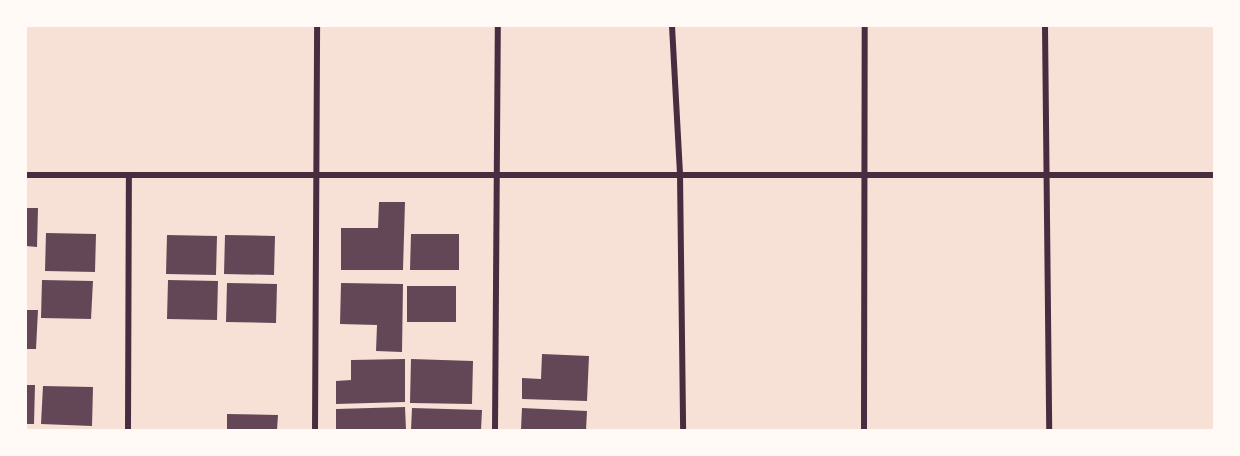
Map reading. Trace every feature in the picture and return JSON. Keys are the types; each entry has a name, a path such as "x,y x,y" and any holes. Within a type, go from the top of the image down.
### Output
{"street":[{"path":"315,430 317,26"},
{"path":"495,430 494,174 498,26"},
{"path":"672,26 680,174 683,430"},
{"path":"864,430 865,26"},
{"path":"1045,26 1049,430"},
{"path":"26,175 1215,175"},
{"path":"128,430 129,175"}],"building":[{"path":"379,202 405,202 403,270 341,270 341,228 378,228"},
{"path":"26,208 38,208 37,247 26,246"},
{"path":"46,233 96,234 95,272 45,271"},
{"path":"411,234 459,234 459,270 410,270"},
{"path":"167,235 217,236 216,275 166,274"},
{"path":"225,235 275,236 274,275 224,274"},
{"path":"42,280 93,281 91,319 41,318"},
{"path":"168,280 218,281 217,320 167,319"},
{"path":"227,283 277,284 276,323 226,322"},
{"path":"341,283 403,284 402,352 376,351 377,325 340,324"},
{"path":"407,286 456,286 456,322 407,322"},
{"path":"26,310 38,310 36,349 26,349"},
{"path":"542,354 589,356 587,401 522,399 522,378 541,379"},
{"path":"405,359 405,402 336,404 336,381 351,380 351,360"},
{"path":"411,359 473,361 472,404 410,403"},
{"path":"26,385 35,385 34,424 26,424"},
{"path":"43,386 93,387 92,426 41,424"},
{"path":"405,407 406,430 336,430 336,409"},
{"path":"412,408 482,410 481,430 411,430"},
{"path":"522,408 587,411 586,430 521,429"},
{"path":"227,414 278,415 277,430 227,430"}]}
